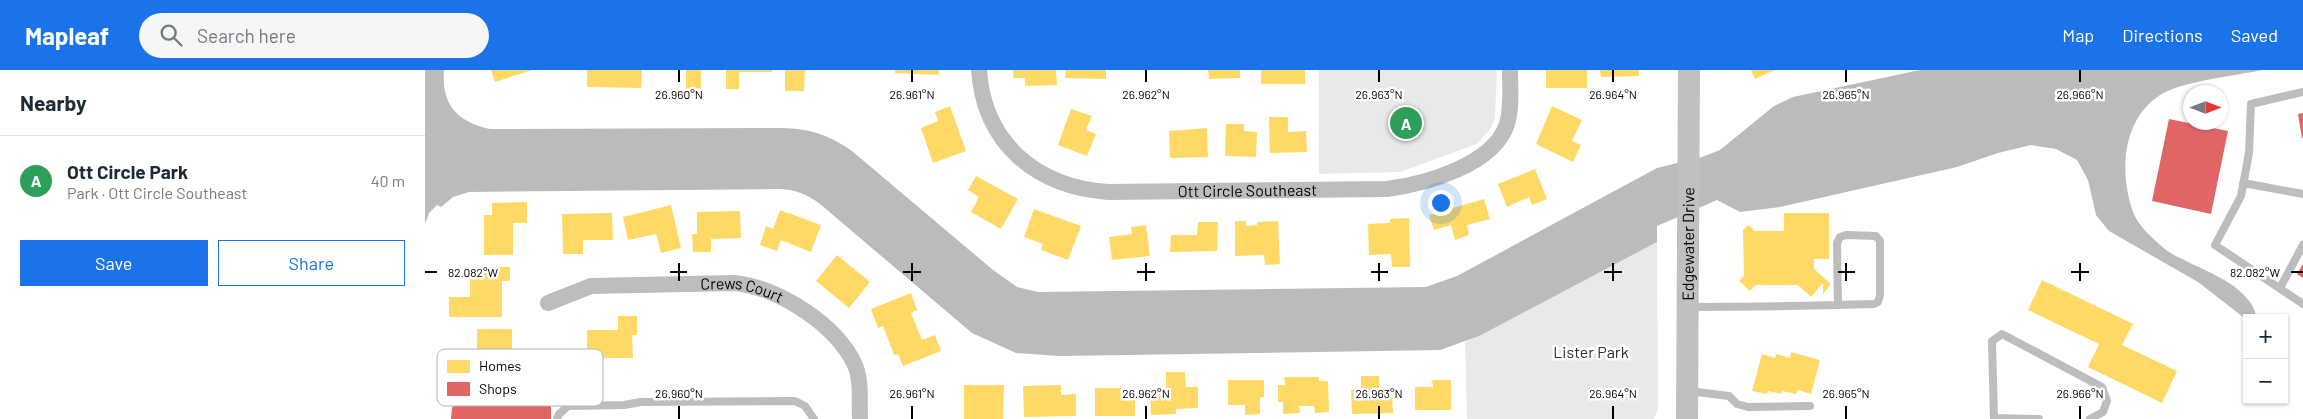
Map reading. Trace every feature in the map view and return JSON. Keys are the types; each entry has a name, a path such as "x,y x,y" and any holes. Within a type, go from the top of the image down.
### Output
{"street":[{"name":"Ott Circle Southeast","path":"979,70 981,91 993,123 1017,155 1032,168 1068,186 1108,192 1387,188 1421,182 1468,164 1488,153 1499,140 1507,124 1510,104 1510,70"},
{"name":"Edgewater Drive","path":"1687,419 1689,70"},
{"name":"Crews Court","path":"548,303 591,286 735,283 753,285 771,292 804,310 832,335 845,350 855,365 859,382 859,419"}],"lane":[{"path":"2303,92 2251,104 2249,153 2241,196 2215,246 2303,304"},
{"path":"2243,183 2303,194"},
{"path":"1687,307 1838,305 1874,304 1880,296 1880,241 1876,236 1854,234 1840,237 1837,243 1838,305"},
{"path":"2280,288 2303,245"},
{"path":"2039,419 1994,418 1992,341 2002,334 2102,387 2107,400 2103,412 2090,419"},
{"path":"1687,391 1729,396 1737,404 1748,408 1810,406"},
{"path":"603,405 641,402 795,401 805,406 814,419"},
{"path":"557,419 559,414 568,406"}],"green space":[{"path":"1319,70 1497,70 1495,118 1491,128 1477,144 1400,172 1319,174"},
{"name":"Lister Park","path":"1657,242 1658,408 1654,419 1467,419 1465,342"}],"shaded area":[{"path":"425,70 444,70 445,93 454,110 469,122 490,129 776,128 797,129 825,136 852,151 993,270 1017,287 1038,292 1426,287 1457,276 1657,168 1702,157 1720,150 1774,106 1793,97 1920,70 2263,70 2183,85 2160,95 2147,106 2138,118 2131,132 2125,164 2126,180 2133,212 2143,228 2171,253 2237,288 2250,303 2256,314 2243,314 2243,317 2198,282 2109,231 2096,215 2088,180 2077,160 2056,149 2031,145 1998,153 1957,167 1780,207 1740,212 1717,200 1657,226 1657,242 1479,336 1440,350 1060,356 1016,353 972,333 820,204 806,195 791,190 469,192 453,197 441,207 437,205 429,213 425,224"}],"building: Homes":[{"path":"491,70 532,70 495,82"},
{"path":"587,70 642,70 641,88 587,87"},
{"path":"686,70 701,70 701,90 686,90"},
{"path":"726,70 772,70 772,72 739,72 739,89 726,89"},
{"path":"785,70 805,70 804,91 785,91"},
{"path":"895,70 939,70 939,75 895,73"},
{"path":"1013,70 1056,70 1057,85 1025,86 1025,78 1013,78"},
{"path":"1066,70 1106,70 1106,79 1065,78"},
{"path":"1208,70 1240,70 1240,78 1209,79"},
{"path":"1261,70 1305,70 1305,84 1261,84"},
{"path":"1546,70 1587,70 1587,88 1546,88"},
{"path":"1600,70 1639,70 1639,76 1601,77"},
{"path":"1751,70 1775,70 1755,79"},
{"path":"950,106 966,151 933,163 921,128 938,121 935,112"},
{"path":"1552,106 1582,120 1572,141 1581,145 1573,162 1536,144"},
{"path":"1071,109 1092,116 1086,130 1096,134 1087,156 1058,145"},
{"path":"1269,117 1288,117 1288,132 1306,131 1307,152 1270,153"},
{"path":"1226,124 1244,124 1244,131 1257,132 1256,157 1225,156"},
{"path":"1207,128 1208,157 1170,158 1169,131"},
{"path":"1535,169 1547,199 1532,205 1529,197 1507,207 1498,184"},
{"path":"976,176 1018,199 1001,229 971,212 979,197 968,190"},
{"path":"1484,199 1490,219 1467,225 1469,235 1455,240 1451,225 1434,230 1429,215"},
{"path":"527,202 527,223 513,223 513,255 484,255 484,215 492,215 492,203"},
{"path":"671,205 681,248 661,253 656,234 628,240 623,217"},
{"path":"1034,209 1081,226 1068,260 1041,250 1043,244 1024,237"},
{"path":"780,210 821,225 811,252 781,240 777,251 760,245 766,226 773,229"},
{"path":"740,211 741,238 711,239 711,252 693,252 692,234 697,234 697,212"},
{"path":"612,213 613,240 583,240 583,254 563,254 562,214"},
{"path":"1784,213 1829,213 1829,259 1814,259 1814,269 1831,284 1823,294 1823,283 1811,297 1798,285 1755,285 1750,291 1739,281 1744,276 1743,230 1748,225 1755,231 1784,231"},
{"path":"1409,218 1410,267 1392,267 1391,254 1369,255 1368,224 1390,223 1390,219"},
{"path":"1235,221 1246,221 1246,226 1257,225 1257,222 1278,221 1280,264 1265,265 1264,255 1235,256"},
{"path":"1198,222 1218,222 1217,251 1170,252 1171,235 1197,235"},
{"path":"1146,225 1150,256 1112,260 1109,237 1132,234 1131,227"},
{"path":"837,255 870,282 849,308 816,281"},
{"path":"478,267 510,267 510,281 502,281 502,317 449,317 449,297 470,297 470,278 478,278"},
{"path":"2042,280 2133,324 2122,345 2177,371 2162,403 2088,367 2099,344 2028,310"},
{"path":"911,293 917,310 911,313 922,340 935,335 941,351 903,366 898,354 894,355 883,326 878,328 871,309"},
{"path":"618,316 637,316 637,335 632,335 633,358 603,358 603,349 587,349 587,330 618,330"},
{"path":"477,329 512,329 512,349 477,349"},
{"path":"1791,352 1820,360 1811,394 1798,390 1796,394 1782,391 1781,394 1768,391 1767,394 1752,391 1762,354 1775,358 1776,354 1790,358"},
{"path":"1166,372 1185,372 1186,387 1198,387 1198,408 1176,409 1176,414 1151,415 1150,389 1166,389"},
{"path":"1361,376 1379,376 1379,389 1392,389 1393,413 1352,414 1351,390 1361,389"},
{"path":"1284,377 1319,377 1319,381 1328,381 1329,412 1315,413 1314,406 1299,406 1300,413 1283,414 1283,402 1278,402 1278,385 1285,385"},
{"path":"1228,380 1264,380 1264,397 1260,398 1260,414 1245,415 1245,405 1228,405"},
{"path":"1432,380 1451,380 1451,410 1415,410 1415,387 1433,387"},
{"path":"964,385 1004,385 1003,419 964,419"},
{"path":"1061,385 1061,395 1076,394 1076,416 1024,417 1023,386"},
{"path":"1095,388 1121,388 1121,393 1135,393 1135,416 1095,416"}],"building: Shops":[{"path":"2303,113 2303,138 2302,138 2298,114"},
{"path":"2169,119 2183,122 2183,130 2228,131 2211,214 2152,201"},
{"path":"2303,264 2303,278 2297,274"},
{"path":"453,406 551,406 551,419 451,419"}],"place":[{"name":"Ott Circle Park","path":"1406,123"}]}
